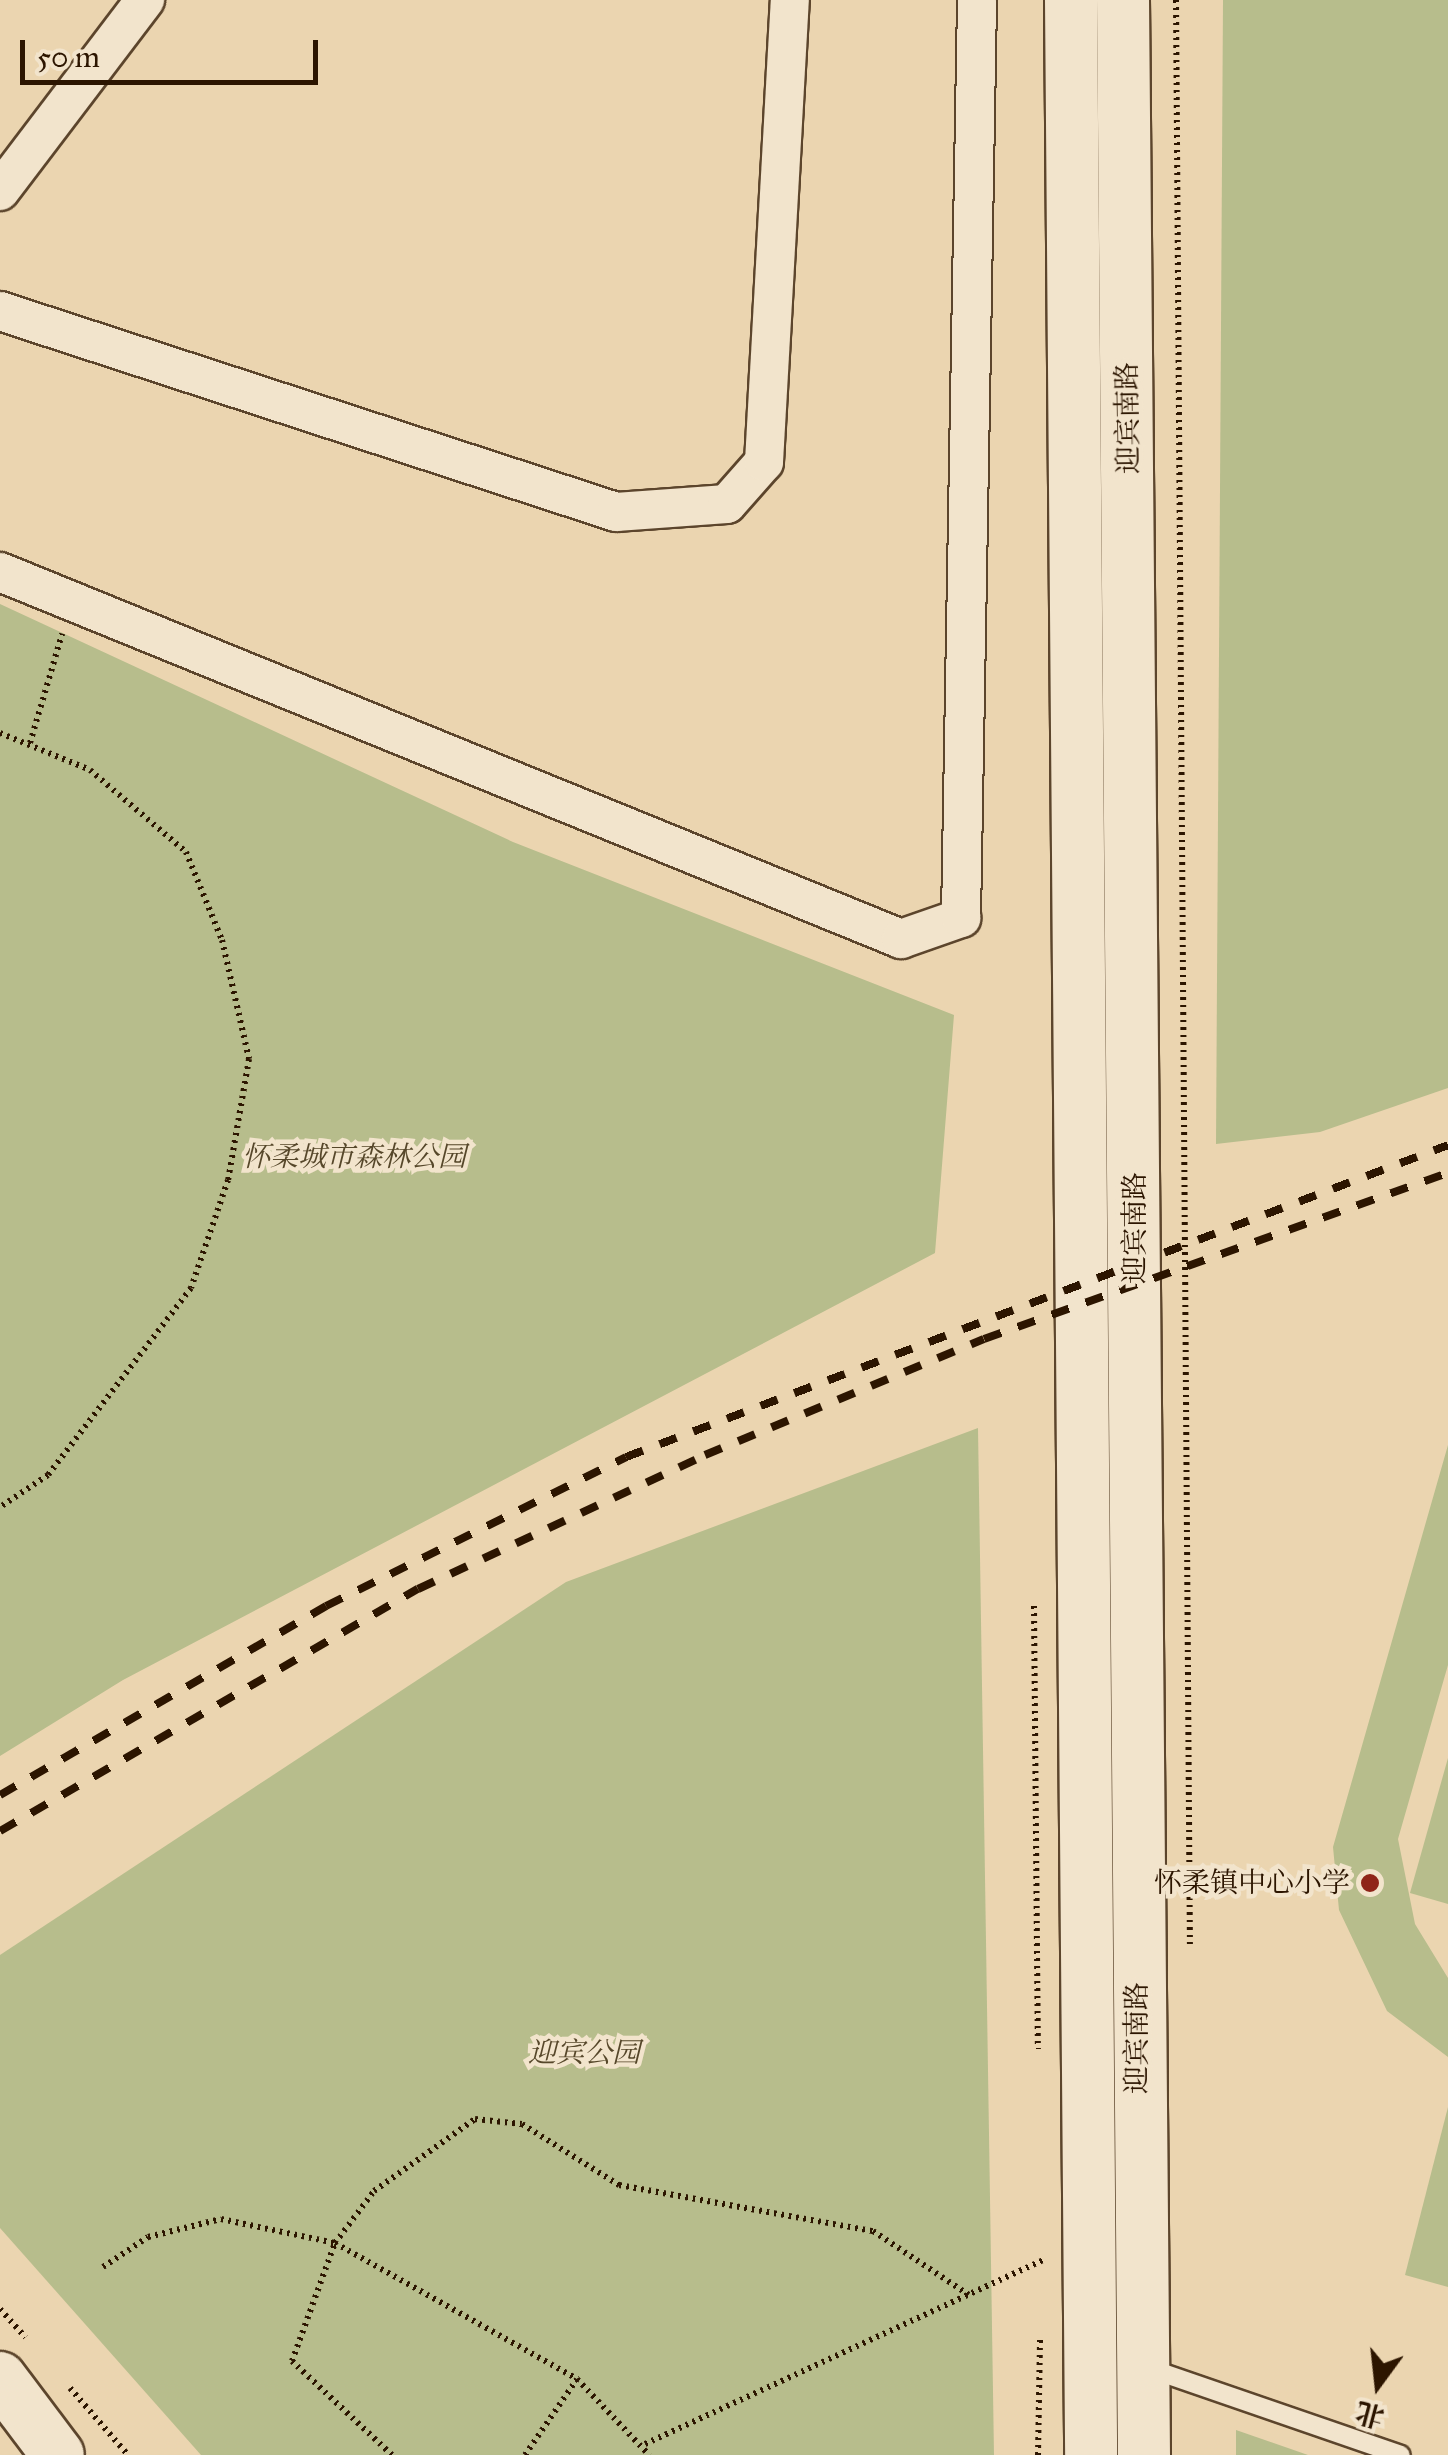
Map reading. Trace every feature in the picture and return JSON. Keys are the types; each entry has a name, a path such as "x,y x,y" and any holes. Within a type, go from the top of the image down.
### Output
{"main road":[{"name":"迎宾南路","path":"1071,0 1091,2455"},
{"name":"迎宾南路","path":"1123,0 1140,2366 1144,2455"},
{"path":"0,2378 58,2455"}],"street":[{"path":"0,191 145,0"},
{"path":"0,310 616,512 727,504 764,462 790,0"},
{"path":"0,572 902,938 961,918 977,0"}],"lane":[{"path":"1140,2366 1401,2455"}],"path":[{"path":"1176,0 1190,1957"},
{"path":"30,743 70,600"},
{"path":"0,734 90,770 186,852 222,940 249,1059 228,1180 191,1288 48,1475 0,1507"},
{"path":"392,2455 292,2360 335,2242 374,2190 476,2119 522,2124 619,2185 874,2231 969,2295"},
{"path":"103,2267 148,2237 220,2220 335,2242 577,2379 645,2444 648,2455"},
{"path":"645,2444 1090,2238"},
{"path":"526,2455 577,2379"}],"green space":[{"path":"1223,0 1448,0 1448,1088 1320,1132 1216,1144"},
{"name":"怀柔城市森林公园","path":"0,604 513,842 954,1015 935,1253 123,1680 0,1756"},
{"name":"迎宾公园","path":"978,1428 994,2455 201,2455 0,2228 0,1955 566,1582"},
{"path":"1448,1445 1448,1665 1398,1839 1415,1924 1448,1978 1448,2057 1387,2011 1339,1910 1333,1847"},
{"path":"1448,1758 1448,1904 1410,1893"},
{"path":"1448,2107 1448,2287 1405,2275"},
{"path":"1236,2430 1308,2455 1236,2455"}],"railway":[{"path":"0,1795 326,1606 626,1457 1448,1145"},
{"path":"0,1831 418,1589 705,1455 984,1339 1448,1173"}],"place":[{"name":"怀柔镇中心小学","path":"1370,1883"}]}
